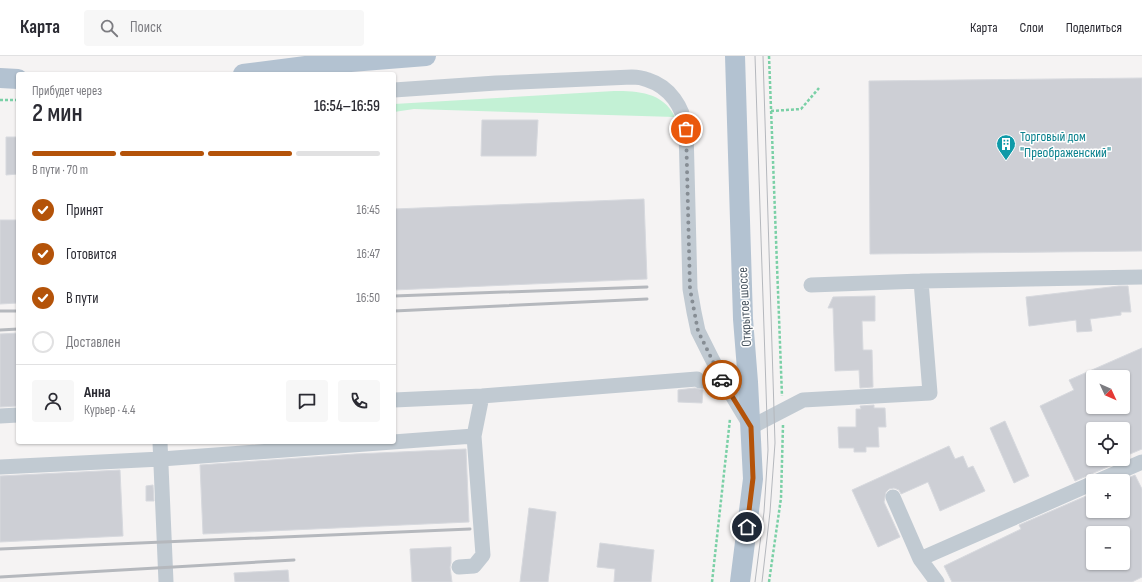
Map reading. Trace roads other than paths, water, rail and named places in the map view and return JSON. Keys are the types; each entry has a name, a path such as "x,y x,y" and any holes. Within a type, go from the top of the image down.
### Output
{"main road":[{"path":"259,72 313,65 426,56"},
{"name":"Открытое шоссе","path":"735,56 742,288 753,478 740,582"},
{"path":"0,78 16,79"}],"street":[{"path":"396,90 632,76 648,80 671,94 680,106 685,117 690,289 698,331 724,382 751,427 804,400 930,393 921,281"},
{"path":"811,286 921,281 1142,277"},
{"path":"396,400 482,396 696,380 700,382 748,382"},
{"path":"459,567 474,566 483,555 474,436 482,396"},
{"path":"0,416 16,415"},
{"path":"396,442 474,436"},
{"path":"160,444 166,582"},
{"path":"0,467 161,459 365,444"},
{"path":"1114,474 1142,462"},
{"path":"920,559 1086,486"},
{"path":"893,496 920,559 937,582"}],"tram line":[{"path":"755,56 768,450 764,512 755,582"},
{"path":"762,582 770,512 775,443 763,56"}],"railway":[{"path":"396,296 647,287"},
{"path":"396,311 647,299"},
{"path":"0,311 16,311"},
{"path":"0,330 16,329"},
{"path":"0,549 470,529"},
{"path":"0,577 294,560"}],"place":[{"name":"Торговый дом \"Преображенский\"","path":"1006,161"}]}
